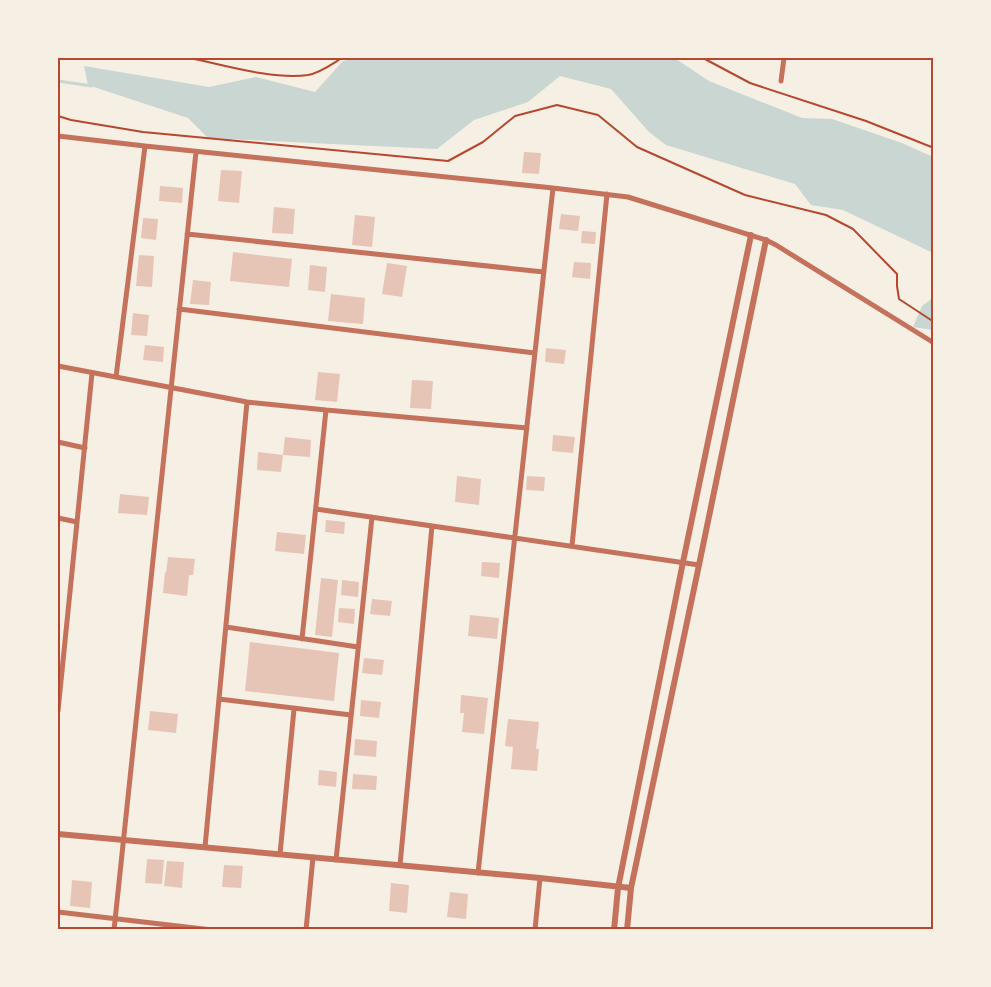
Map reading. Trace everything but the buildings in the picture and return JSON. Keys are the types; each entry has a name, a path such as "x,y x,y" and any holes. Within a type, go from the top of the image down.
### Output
{"street":[{"path":"781,81 783,58"},
{"path":"58,136 628,197 766,240 934,343"},
{"path":"116,377 145,146"},
{"path":"114,930 196,152"},
{"path":"478,873 553,188"},
{"path":"572,546 607,194"},
{"path":"187,234 544,272"},
{"path":"614,930 618,888 751,235"},
{"path":"628,930 631,888 766,240"},
{"path":"180,309 535,353"},
{"path":"58,366 248,402 527,428"},
{"path":"58,711 92,373"},
{"path":"205,847 248,402"},
{"path":"302,638 326,410"},
{"path":"58,442 84,448"},
{"path":"316,509 699,565"},
{"path":"336,860 372,517"},
{"path":"58,518 77,522"},
{"path":"400,865 432,526"},
{"path":"226,628 358,647"},
{"path":"219,699 351,716"},
{"path":"280,854 294,708"},
{"path":"58,834 631,888"},
{"path":"306,930 313,857"},
{"path":"535,930 540,878"},
{"path":"58,912 212,930"}],"path":[{"path":"190,58 266,74 292,76 309,75 328,67 342,58"},
{"path":"703,58 750,83 866,121 934,148"},
{"path":"58,116 71,120 143,132 448,161 483,142 515,116 557,105 598,115 637,147 745,195 826,215 853,229 897,274 899,299 934,322"}],"shaded area":[{"path":"359,58 676,58 709,81 802,118 832,119 902,143 933,157 933,253 843,210 811,205 795,184 666,145 649,132 611,89 560,76 528,102 474,120 437,149 208,138 188,118 88,85 84,66 209,87 256,77 315,92 343,61"},
{"path":"933,298 933,330 913,327 922,306"}],"waterway":[{"path":"58,81 92,86"}]}
